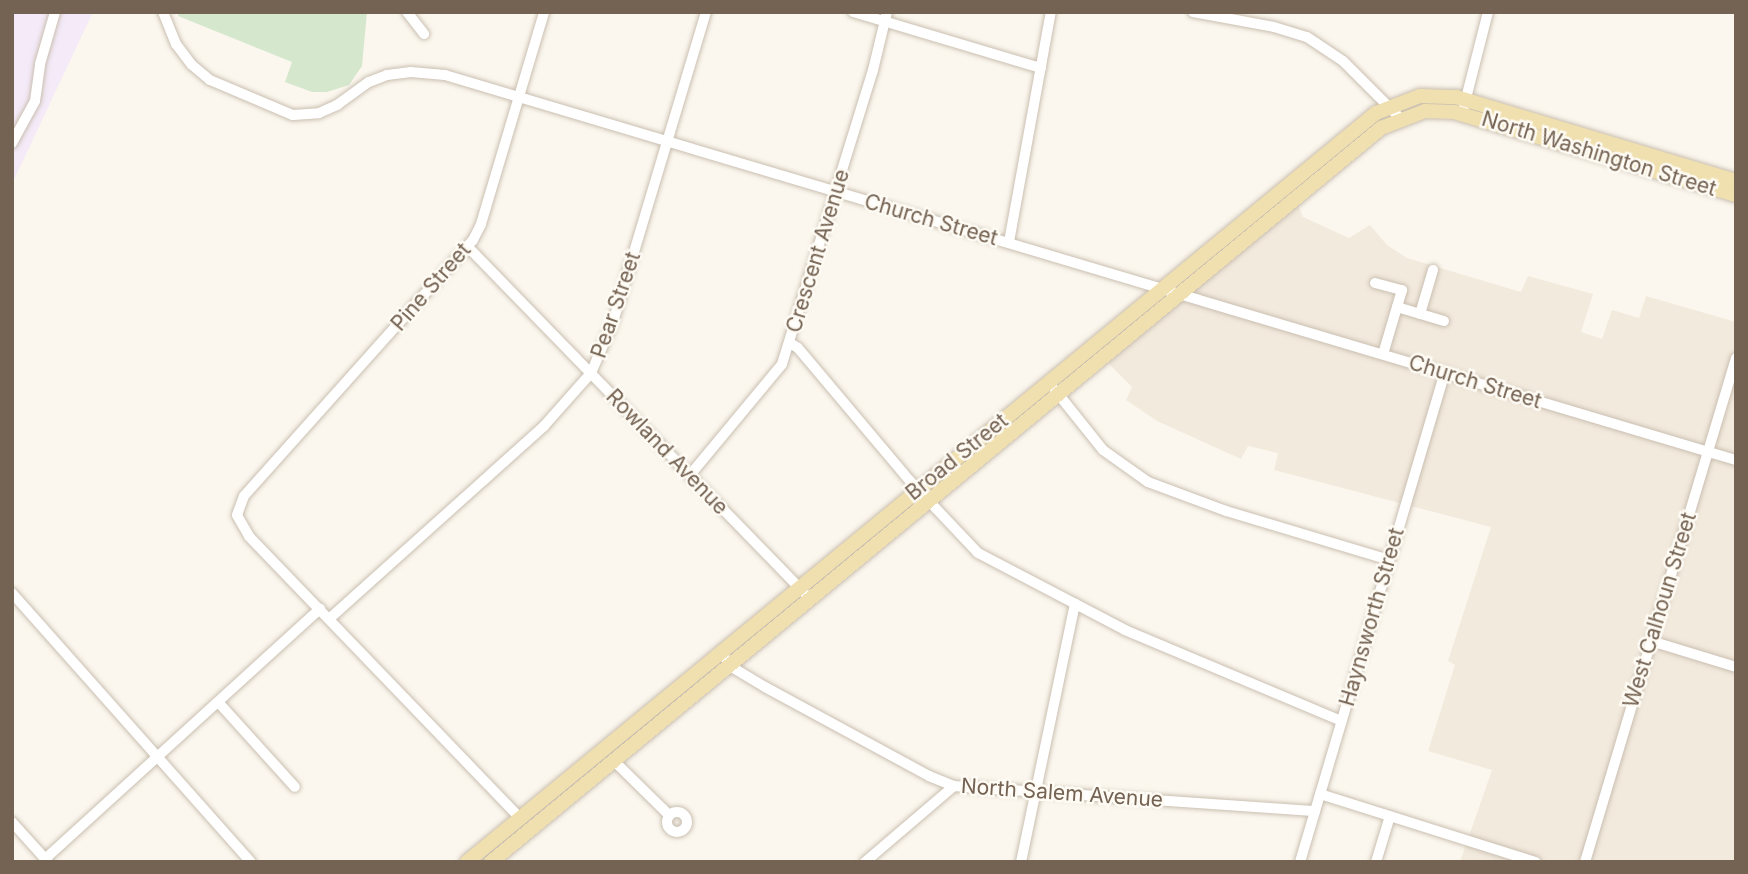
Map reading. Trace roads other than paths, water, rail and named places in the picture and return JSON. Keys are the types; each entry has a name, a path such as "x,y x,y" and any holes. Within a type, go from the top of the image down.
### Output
{"main road":[{"name":"Broad Street","path":"1053,387 1163,288 1369,118 1410,98 1431,95 1464,107"},
{"name":"Broad Street","path":"467,862 724,657 1053,387 1180,293 1381,128 1425,110 1464,107"},
{"name":"North Washington Street","path":"1464,107 1736,181"},
{"name":"North Washington Street","path":"1464,107 1736,195"},
{"name":"Broad Street","path":"491,862 613,760 724,657"}],"street":[{"path":"12,143 35,101 40,64 55,12"},
{"path":"407,12 424,34"},
{"name":"Pine Street","path":"320,609 249,536 237,515 244,496 467,246 481,224 544,12"},
{"name":"Pear Street","path":"329,619 535,433 579,390 591,373 613,321 706,12"},
{"path":"853,12 886,17 1041,68"},
{"path":"1009,242 1051,12"},
{"path":"1193,12 1274,27 1307,37 1343,61 1400,118"},
{"path":"1464,107 1488,12"},
{"name":"Church Street","path":"164,15 176,44 192,65 210,80 293,115 319,113 337,105 369,82 411,72 445,75 1736,460"},
{"name":"Crescent Avenue","path":"886,17 790,343 798,348 922,494 978,553 1158,645 1342,720"},
{"name":"Rowland Avenue","path":"467,246 803,592"},
{"path":"1420,314 1433,270"},
{"path":"1376,283 1402,290 1383,354"},
{"path":"1397,307 1444,321"},
{"path":"690,475 771,380 782,364 790,343"},
{"name":"West Calhoun Street","path":"1585,862 1736,358"},
{"name":"Haynsworth Street","path":"1300,862 1445,372"},
{"path":"1053,387 1103,450 1149,482 1226,511 1389,560"},
{"path":"12,593 251,862"},
{"path":"1021,862 1075,604"},
{"path":"15,830 46,860 320,609 520,818"},
{"path":"1651,641 1736,667"},
{"name":"North Salem Avenue","path":"724,657 765,687 929,776 954,786 1315,811"},
{"path":"219,703 295,787"},
{"path":"613,760 669,815"},
{"path":"865,862 954,786"},
{"path":"1320,794 1536,862"},
{"path":"1376,862 1390,816"}]}
